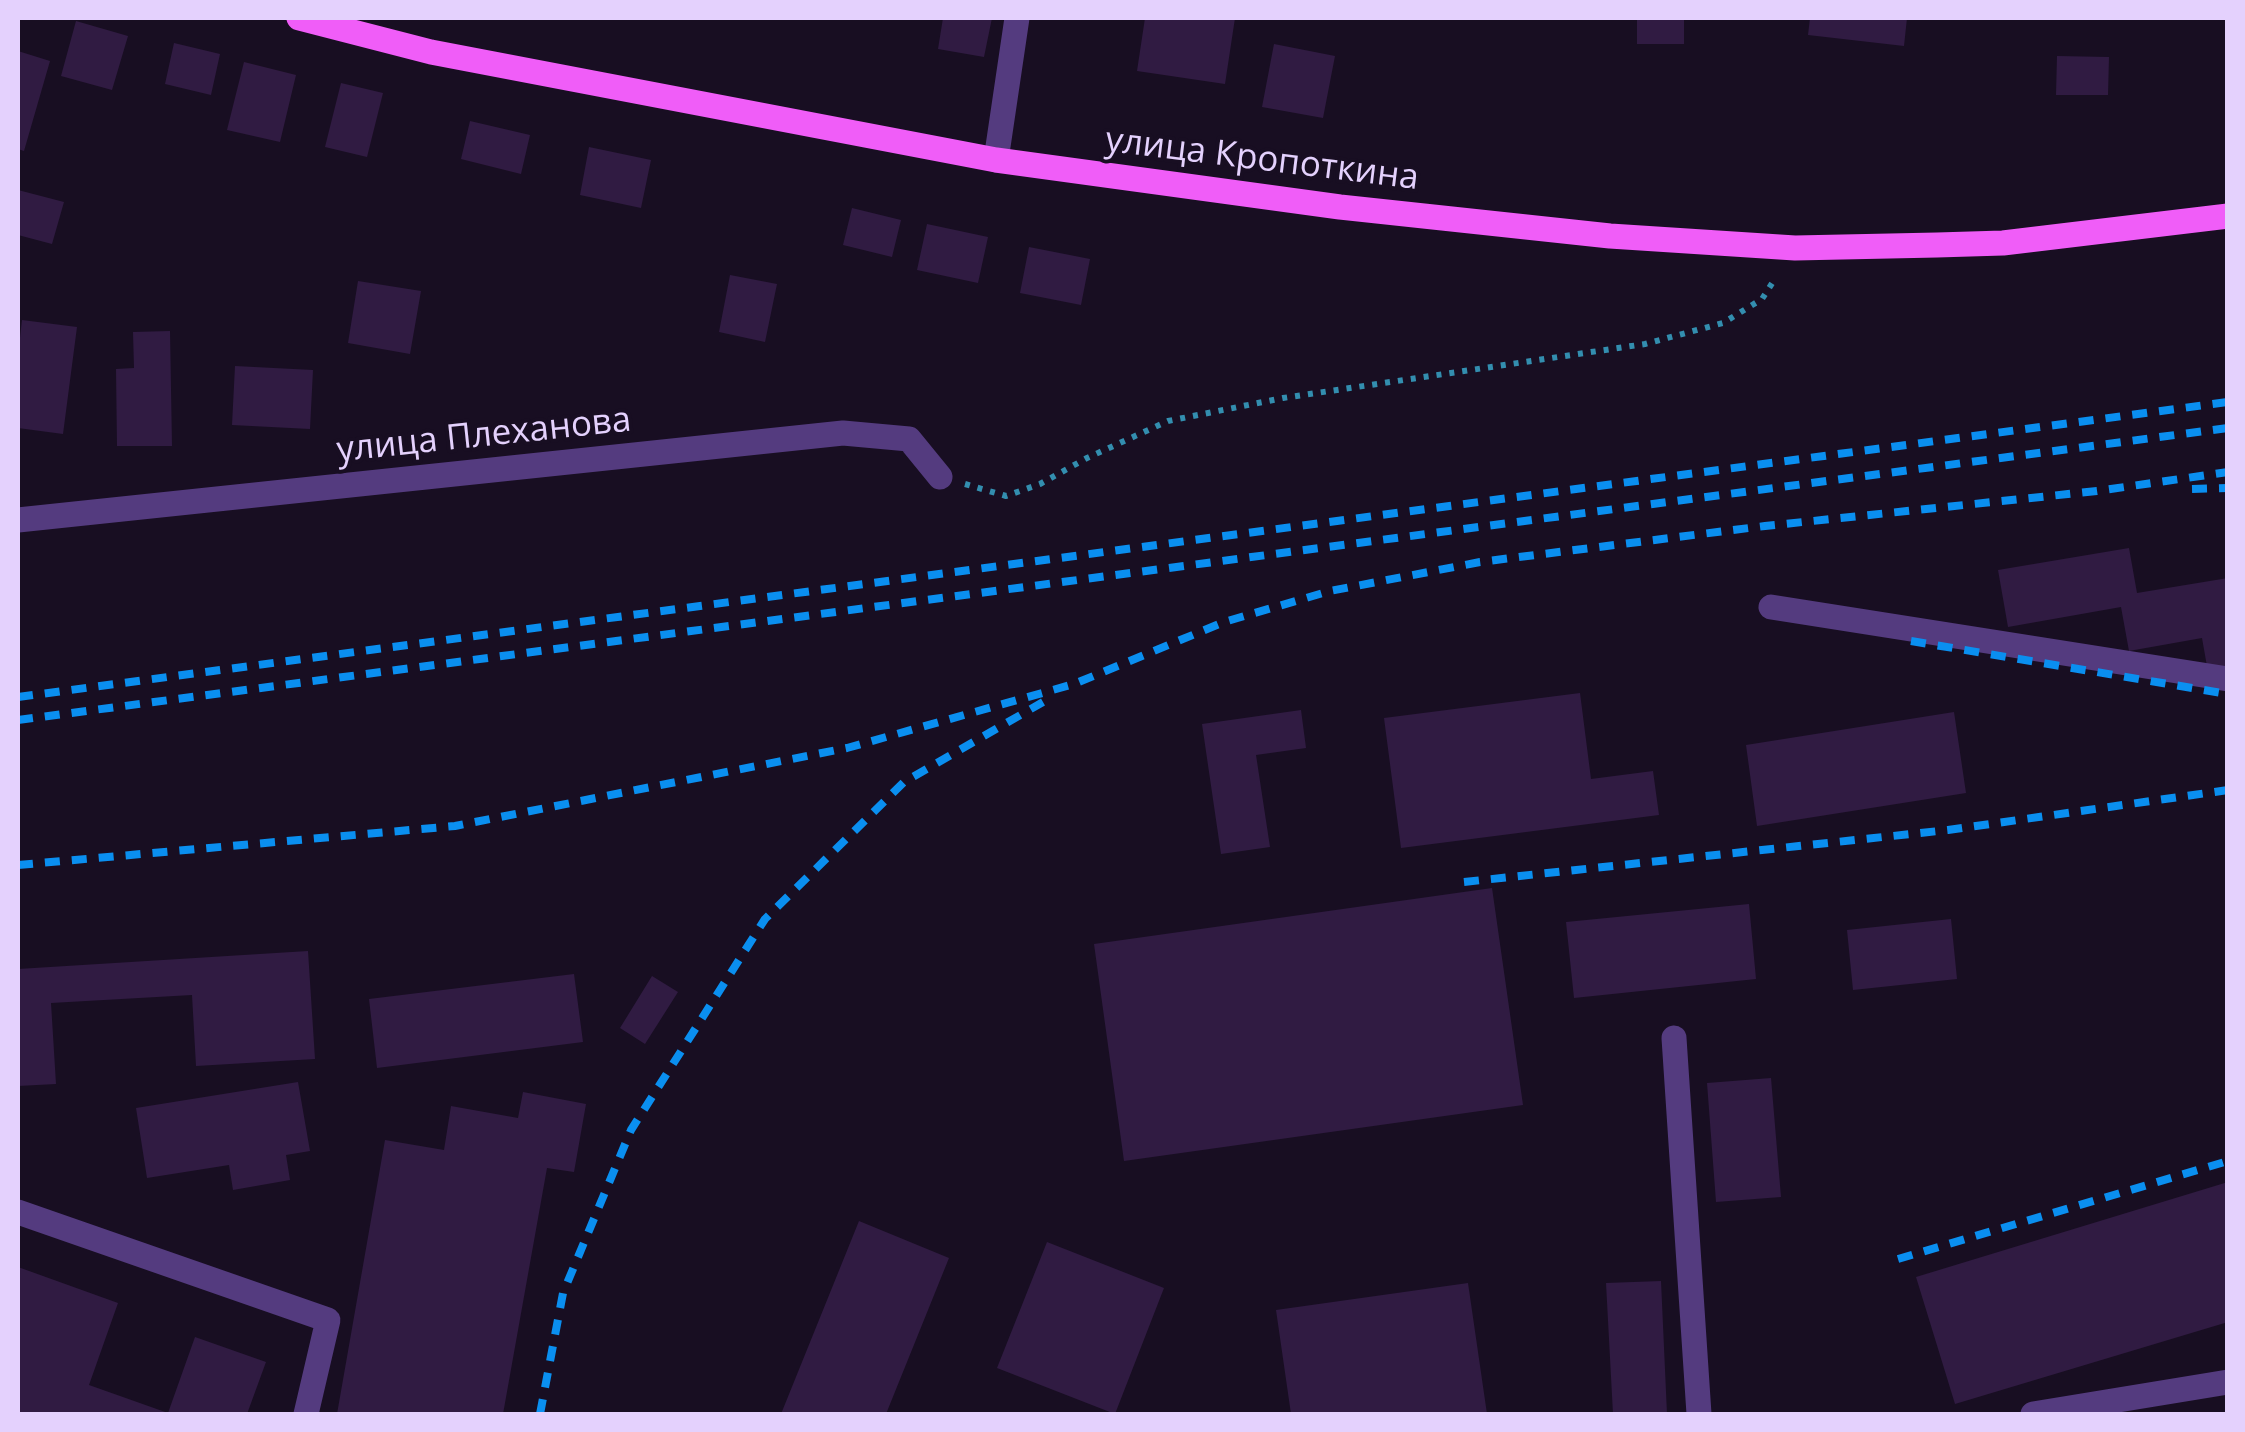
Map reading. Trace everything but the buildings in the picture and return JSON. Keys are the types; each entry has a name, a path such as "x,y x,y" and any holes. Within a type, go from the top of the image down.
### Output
{"main road":[{"name":"улица Кропоткина","path":"299,18 431,52 996,160 1340,207 1610,236 1795,248 2003,243 2228,216"}],"street":[{"path":"996,160 1017,18"},
{"name":"улица Плеханова","path":"18,520 843,433 909,439 940,477"},
{"path":"1771,606 2228,679"},
{"path":"1674,1038 1698,1414"},
{"path":"18,1212 328,1320 306,1414"},
{"path":"2033,1414 2228,1382"}],"path":[{"path":"940,477 1006,496 1040,484 1168,421 1282,398 1645,344 1723,323 1762,300 1795,248"}],"railway":[{"path":"18,697 2228,402"},
{"path":"18,720 2228,428"},
{"path":"18,865 455,826 847,748 1074,684 1224,622 1330,591 1480,562 1765,526 2097,491 2228,472"},
{"path":"2192,489 2228,488"},
{"path":"1911,641 2228,694"},
{"path":"540,1414 563,1293 631,1130 765,919 904,782 1043,702"},
{"path":"1464,882 1948,830 2228,790"},
{"path":"1898,1259 2228,1161"}]}
